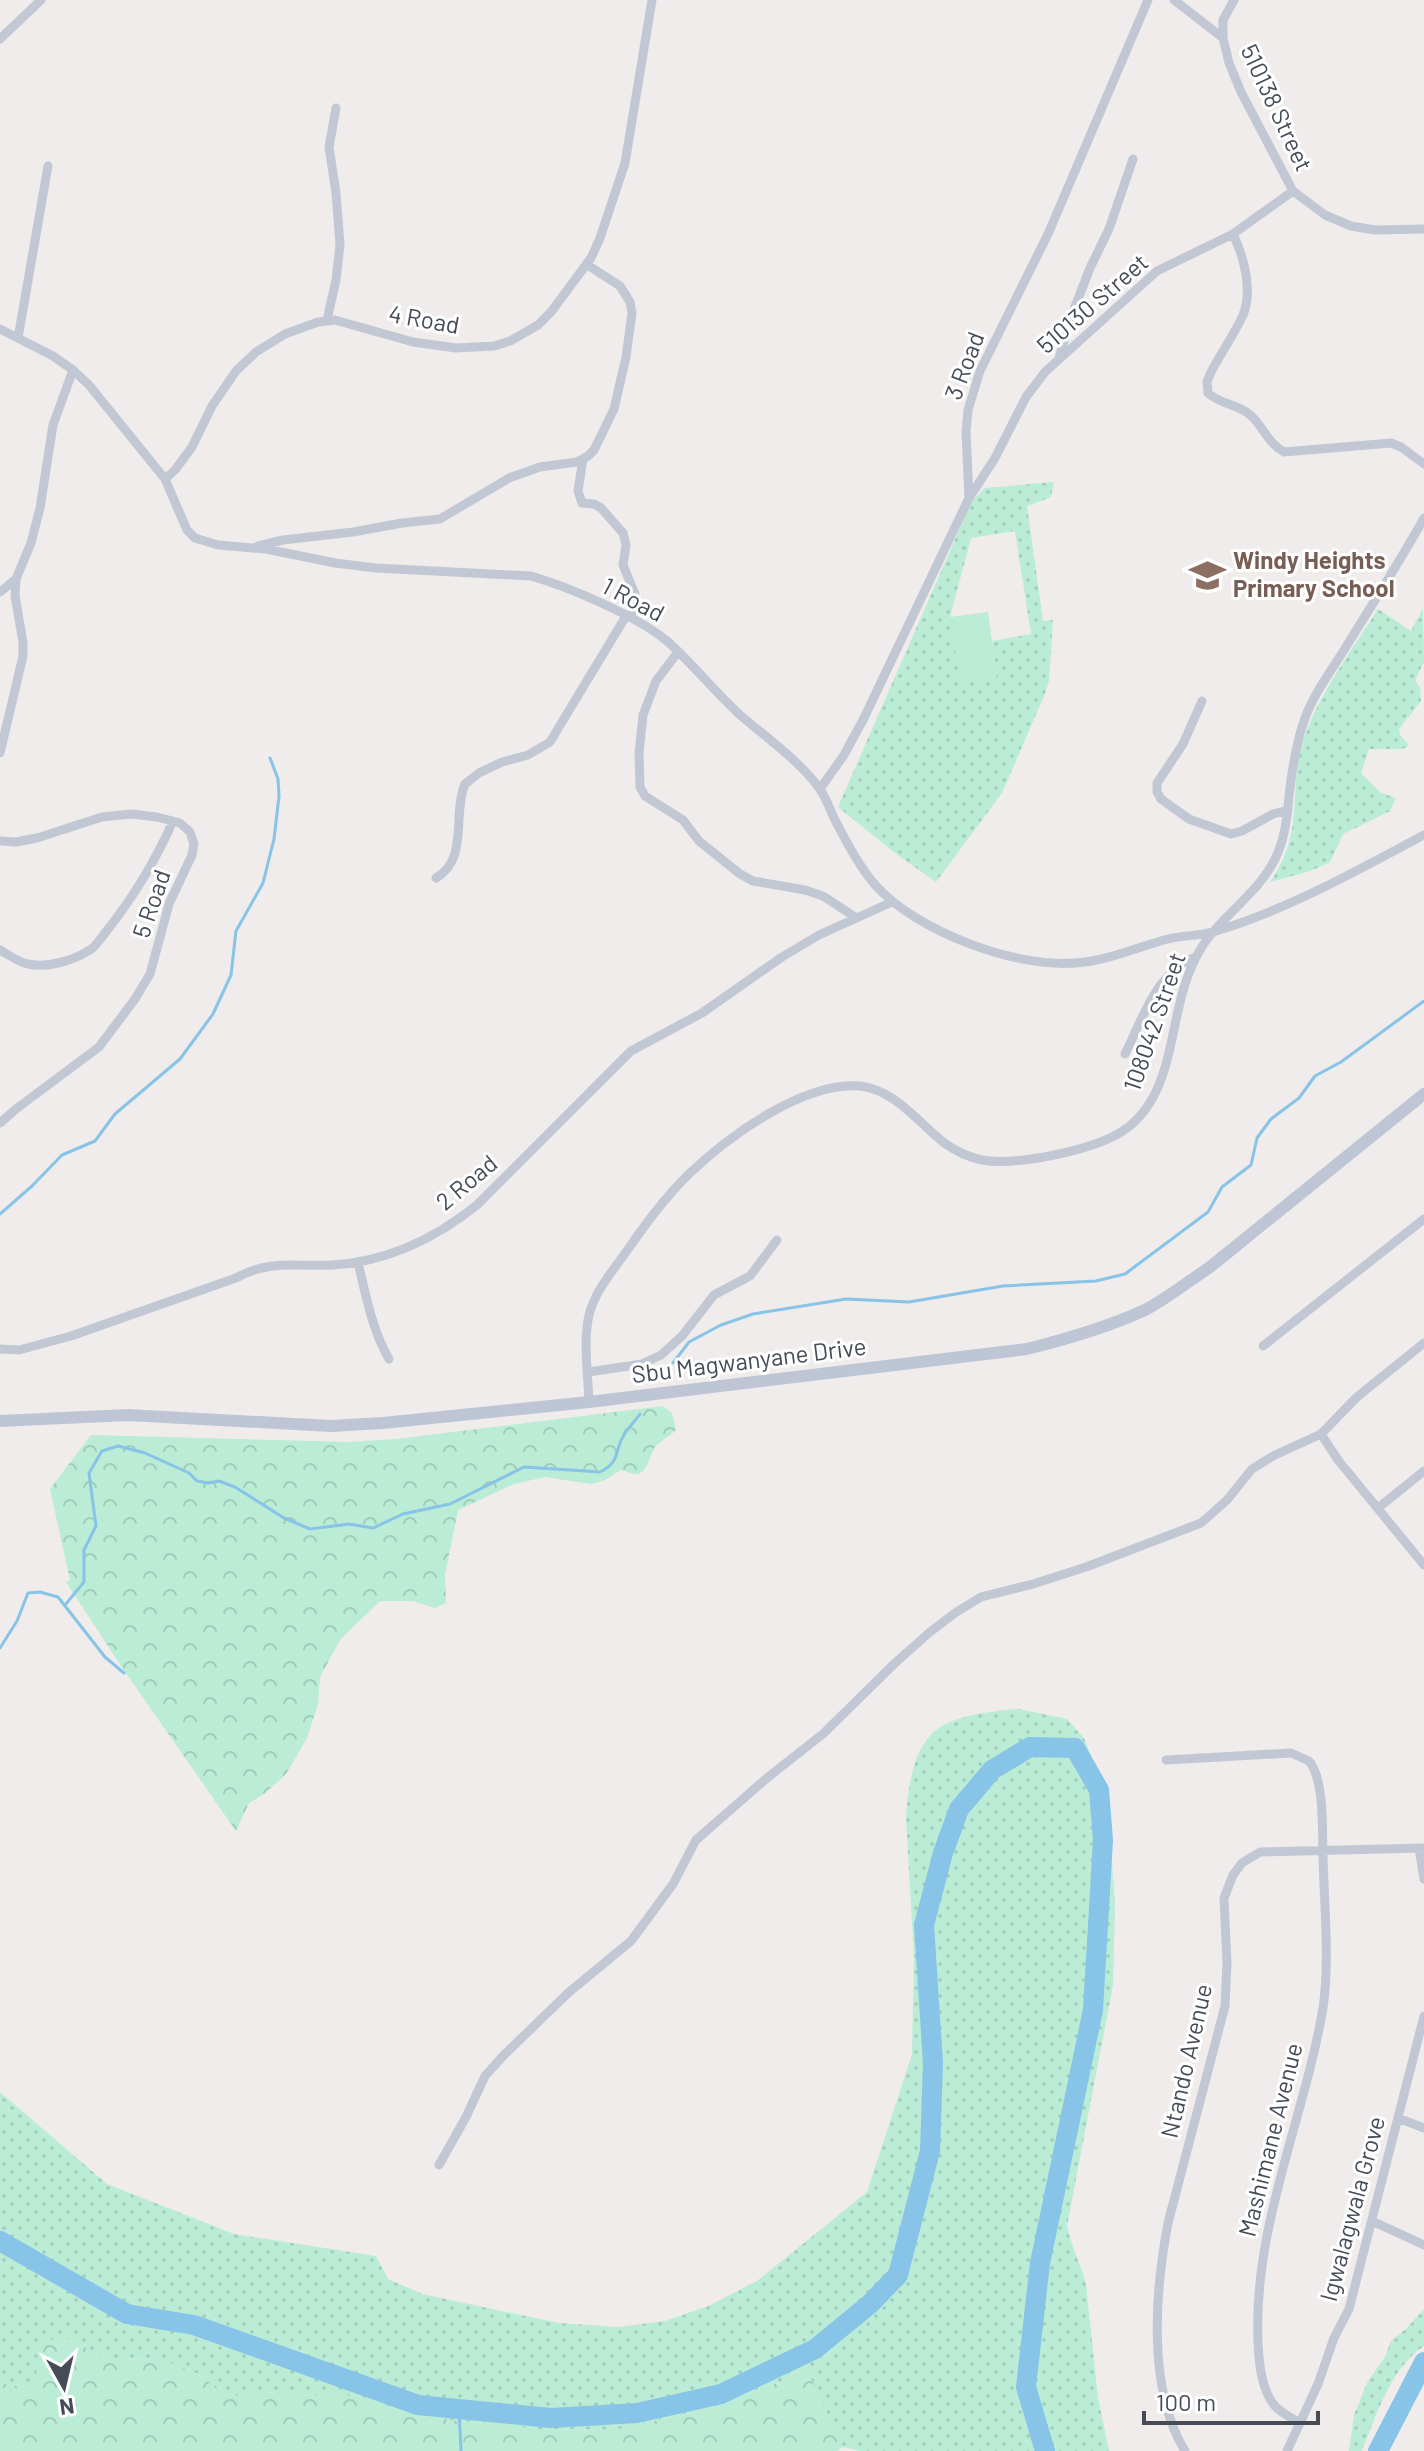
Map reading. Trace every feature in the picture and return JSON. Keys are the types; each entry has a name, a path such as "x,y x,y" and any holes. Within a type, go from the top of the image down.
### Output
{"main road":[{"name":"Sbu Magwanyane Drive","path":"0,1421 127,1415 331,1426 383,1423 589,1402 1027,1349 1097,1329 1146,1309 1185,1285 1424,1094"}],"street":[{"path":"0,39 41,0"},
{"name":"4 Road","path":"165,479 181,463 222,389 246,361 285,334 327,320 353,324 423,344 456,348 494,346 522,336 538,325 586,264 600,238 625,163 652,0"},
{"name":"3 Road","path":"820,789 863,720 969,498 966,432 973,391 1048,234 1148,0"},
{"path":"1174,0 1223,38"},
{"name":"510138 Street","path":"1234,0 1223,20 1223,38 1229,63 1293,191 1325,215 1351,226 1375,230 1424,229"},
{"path":"327,320 340,245 329,147 336,108"},
{"path":"1059,360 1071,317 1109,229 1133,159"},
{"path":"18,338 48,166"},
{"name":"510130 Street","path":"969,498 995,458 1026,397 1045,372 1157,271 1233,234 1293,191"},
{"path":"1233,234 1244,264 1244,313 1211,372 1207,382 1208,393 1218,401 1250,414 1274,446 1284,452 1391,443 1424,464"},
{"path":"251,548 283,540 440,519 509,478 540,467 565,465 583,459 594,450 614,409 632,313 630,302 620,286 586,264"},
{"name":"1 Road","path":"0,329 73,370 89,385 165,479 187,530 195,538 218,545 376,568 531,576 647,626 804,771 820,789 852,851 874,884 892,902 932,926 972,944 1038,963 1097,960 1177,937 1212,932"},
{"path":"0,753 23,656 15,596 16,579 34,531 53,425 73,370"},
{"path":"436,878 445,873 453,860 465,784 479,773 528,755 550,742 628,617 635,594 623,567 625,540 623,533 601,508 582,503 578,491 583,459"},
{"path":"1212,932 1256,888 1275,861 1284,835 1299,738 1312,702 1424,518"},
{"path":"0,592 16,579"},
{"path":"678,652 656,681 643,715 639,753 640,787 645,796 683,820 699,841 740,874 753,881 814,893 855,917"},
{"path":"1202,701 1183,744 1157,783 1161,799 1189,819 1231,834 1288,810"},
{"path":"0,841 37,838 102,817 131,814 173,821 156,859 123,912 96,946 71,959 44,964 28,964 0,950"},
{"name":"5 Road","path":"0,1123 99,1047 150,974 169,904 194,844 190,832 173,821"},
{"name":"108042 Street","path":"589,1402 589,1316 602,1286 668,1196 726,1142 799,1097 823,1088 844,1085 864,1086 896,1100 957,1151 983,1160 1034,1158 1102,1142 1132,1125 1141,1116 1159,1085 1186,982 1196,957 1212,932 1274,911 1424,835"},
{"name":"2 Road","path":"0,1349 19,1350 71,1336 236,1278 253,1269 279,1265 358,1263 406,1248 463,1217 503,1181 631,1051 702,1013 803,944 892,902"},
{"path":"1125,1054 1165,978 1178,966 1196,957"},
{"path":"1263,1346 1424,1219"},
{"path":"588,1372 642,1364 661,1355 682,1336 714,1295 750,1276 777,1240"},
{"path":"358,1263 370,1311 389,1359"},
{"path":"439,2165 485,2076 568,1993 631,1941 673,1884 696,1840 824,1733 930,1632 981,1597 1086,1567 1201,1523 1262,1462 1323,1432 1357,1397 1424,1343"},
{"path":"1323,1432 1338,1460 1424,1565"},
{"path":"1378,1508 1424,1471"},
{"name":"Mashimane Avenue","path":"1166,1760 1296,1754 1312,1764 1318,1781 1324,1999 1317,2038 1265,2239 1258,2299 1260,2367 1265,2385 1276,2406 1300,2423"},
{"path":"1422,1848 1424,1879"},
{"name":"Ntando Avenue","path":"1185,2451 1173,2425 1162,2378 1159,2296 1162,2257 1168,2223 1225,2006 1224,1898 1233,1875 1252,1856 1269,1851 1422,1848"},
{"name":"Igwalagwala Grove","path":"1287,2451 1349,2309 1424,2016"},
{"path":"1398,2118 1424,2128"},
{"path":"1372,2221 1424,2245"}],"green space":[{"path":"1054,482 1051,497 1027,506 1043,621 1053,620 1049,681 1002,793 936,882 838,807 972,501 985,488","holes":["1015,531 1031,634 992,641 997,677 950,617 971,538"]},
{"path":"1423,608 1424,662 1415,680 1420,688 1421,701 1399,729 1407,747 1369,749 1361,773 1381,793 1396,798 1390,811 1343,834 1330,862 1270,882 1288,846 1303,742 1326,691 1378,609 1411,631"},
{"path":"988,612 997,677 960,683 950,617"},
{"path":"663,1406 672,1413 676,1430 656,1446 642,1472 633,1474 621,1470 591,1484 545,1477 514,1484 458,1510 445,1575 446,1603 435,1608 413,1601 380,1601 340,1640 320,1677 318,1704 307,1738 286,1774 249,1803 236,1831 66,1582 70,1580 50,1489 91,1435 350,1442"},
{"path":"1019,1709 1067,1719 1084,1738 1107,1796 1115,1904 1113,1985 1067,2226 1086,2284 1098,2398 1109,2451 860,2451 843,2447 805,2367 783,2381 699,2411 614,2430 536,2429 450,2420 337,2394 285,2391 238,2396 226,2393 196,2373 163,2360 108,2359 69,2339 39,2346 36,2381 32,2384 14,2386 0,2382 0,2092 107,2184 234,2234 376,2256 388,2279 422,2294 559,2323 618,2327 665,2321 708,2306 757,2281 867,2192 912,2054 914,1960 906,1817 919,1752 931,1735 949,1723 972,1715"},
{"path":"1424,2309 1424,2346 1393,2380 1362,2451 1349,2451 1354,2415 1368,2381 1385,2357 1391,2341"},
{"path":"62,2338 108,2359 163,2360 196,2373 226,2393 237,2396 285,2391 337,2394 450,2420 536,2429 614,2430 699,2411 783,2381 806,2367 843,2447 837,2451 0,2451 0,2382 14,2386 32,2384 36,2381 38,2346"}],"waterway":[{"path":"0,1214 62,1155 95,1141 115,1114 180,1059 213,1014 231,975 236,931 263,883 274,839 279,796 278,779 270,758"},
{"path":"673,1363 689,1342 721,1325 753,1314 846,1299 909,1302 1003,1286 1096,1281 1125,1274 1208,1212 1222,1187 1251,1165 1257,1138 1271,1119 1299,1098 1315,1076 1341,1062 1424,1001"},
{"path":"65,1605 84,1582 84,1550 96,1526 89,1473 102,1451 118,1446 145,1453 189,1473 197,1481 219,1481 235,1487 284,1518 310,1529 349,1524 373,1528 403,1514 450,1504 524,1467 600,1472 614,1460 621,1440 640,1414"},
{"path":"0,1648 17,1621 28,1593 40,1592 58,1597 105,1657 124,1673"},
{"path":"0,2241 127,2314 194,2325 418,2405 551,2418 637,2413 721,2394 815,2349 870,2304 898,2275 930,2151 933,2063 924,1925 943,1853 959,1809 992,1770 1030,1747 1075,1748 1099,1790 1103,1840 1093,2010 1040,2263 1026,2387 1045,2451"},
{"path":"1378,2451 1424,2362"},
{"path":"459,2409 461,2451"}],"place":[{"name":"Windy Heights Primary School","path":"1207,575"}]}
